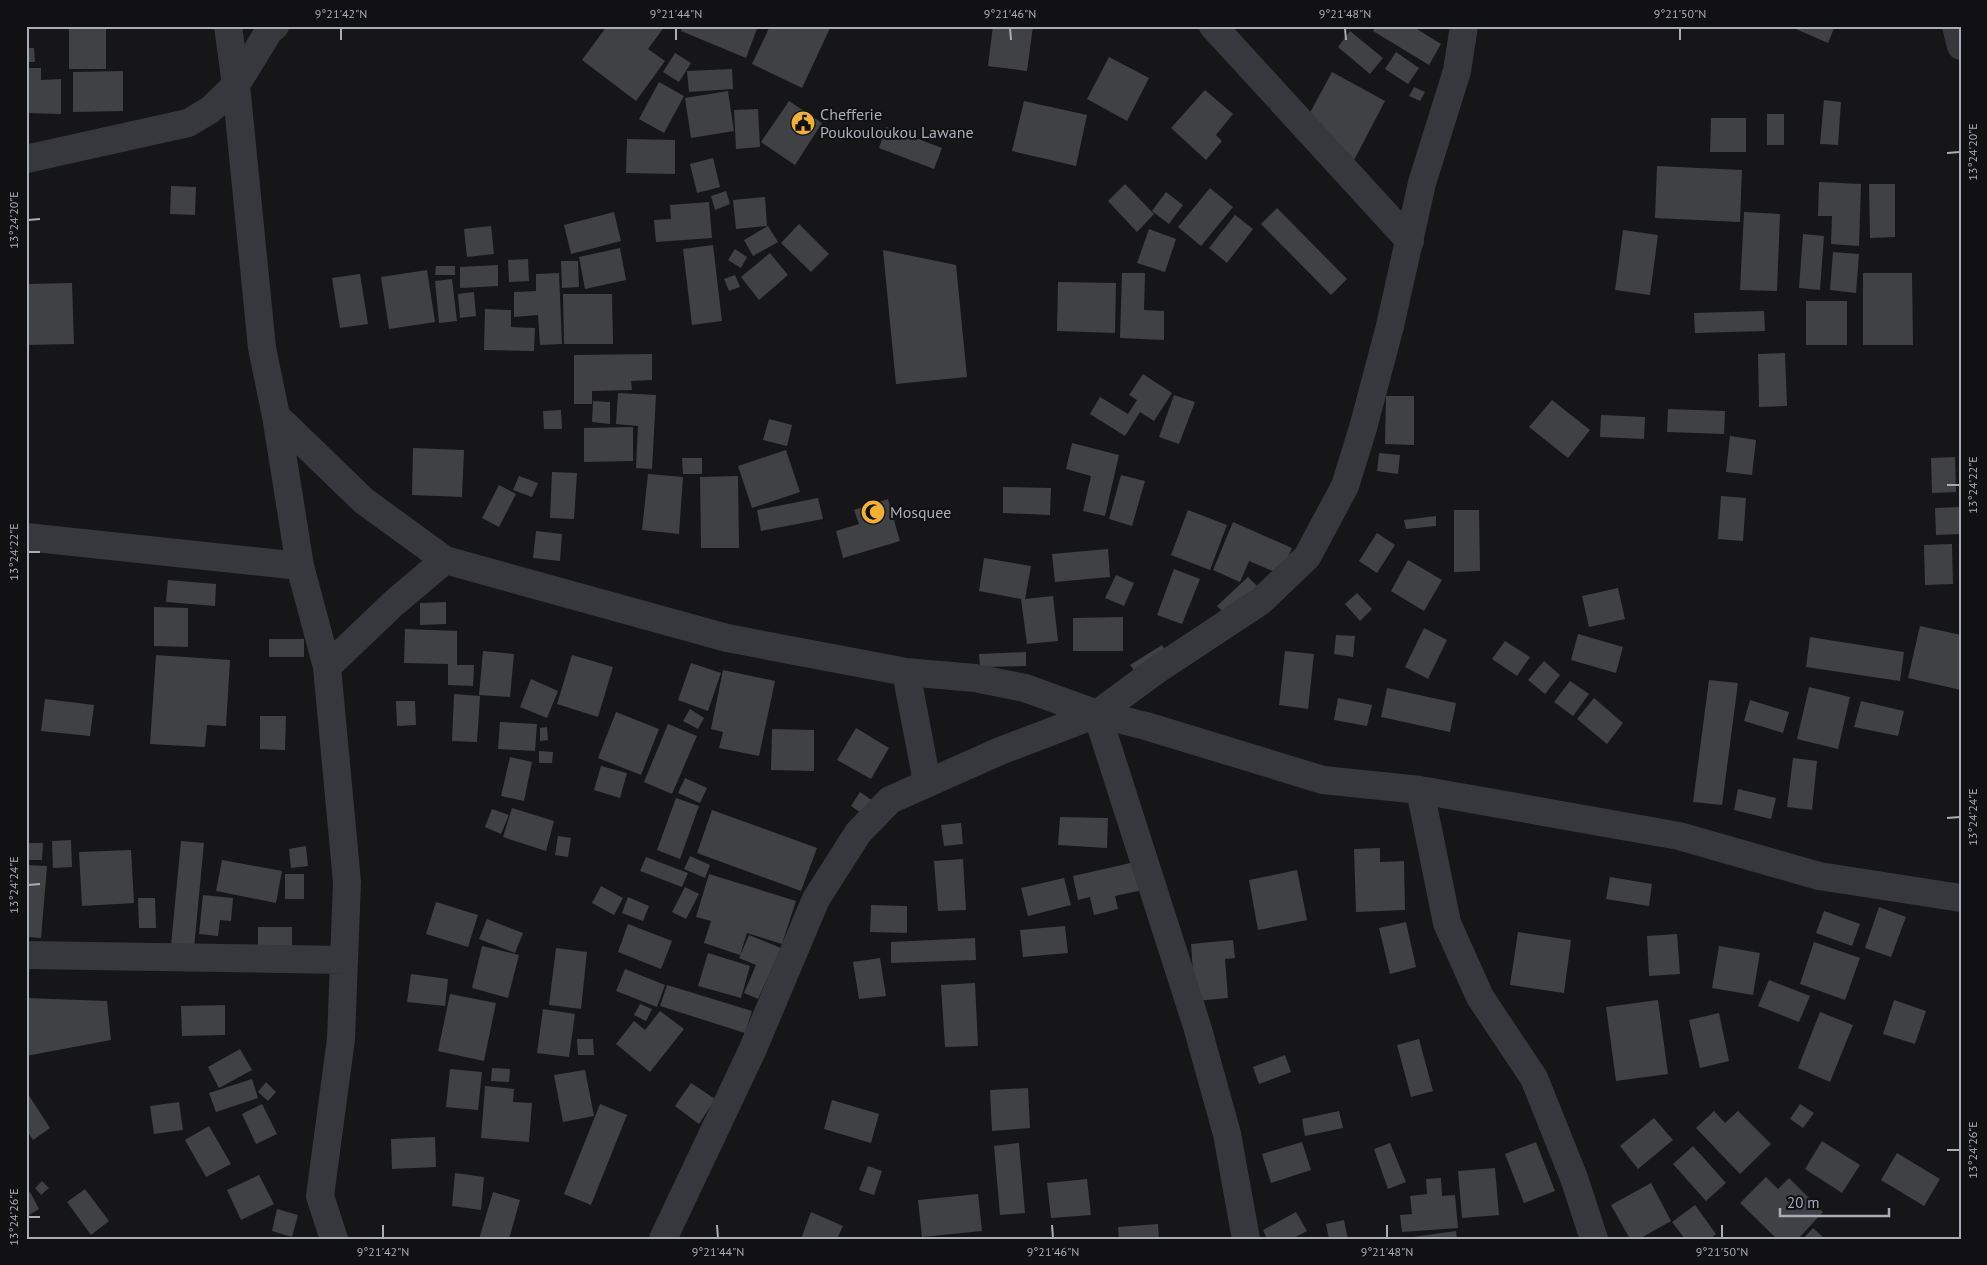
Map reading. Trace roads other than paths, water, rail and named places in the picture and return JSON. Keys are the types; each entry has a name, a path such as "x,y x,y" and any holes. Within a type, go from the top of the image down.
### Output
{"street":[{"path":"228,26 236,85 262,348 276,416 300,566 327,667 347,882 342,1039 320,1196 334,1239"},
{"path":"26,159 188,123 210,110 236,85 275,26"},
{"path":"1213,26 1410,241"},
{"path":"663,1239 752,1051 816,899 858,833 890,800 1000,751 1097,714 1158,670 1261,601 1307,557 1345,486 1390,326 1422,183 1457,71 1464,26"},
{"path":"1956,26 1961,46"},
{"path":"276,416 364,501 445,560 727,638 906,672 975,678 1024,688 1097,714 1146,726 1323,780 1420,790 1679,836 1819,876 1961,898"},
{"path":"26,537 300,566"},
{"path":"327,667 394,603 445,560"},
{"path":"906,672 927,782"},
{"path":"1097,714 1197,1026 1227,1134 1246,1239"},
{"path":"1420,790 1447,923 1480,997 1534,1078 1574,1178 1594,1239"},
{"path":"26,955 344,960"}],"place":[{"name":"Chefferie Poukouloukou Lawane","path":"803,123"},
{"name":"Mosquee","path":"873,512"}]}
